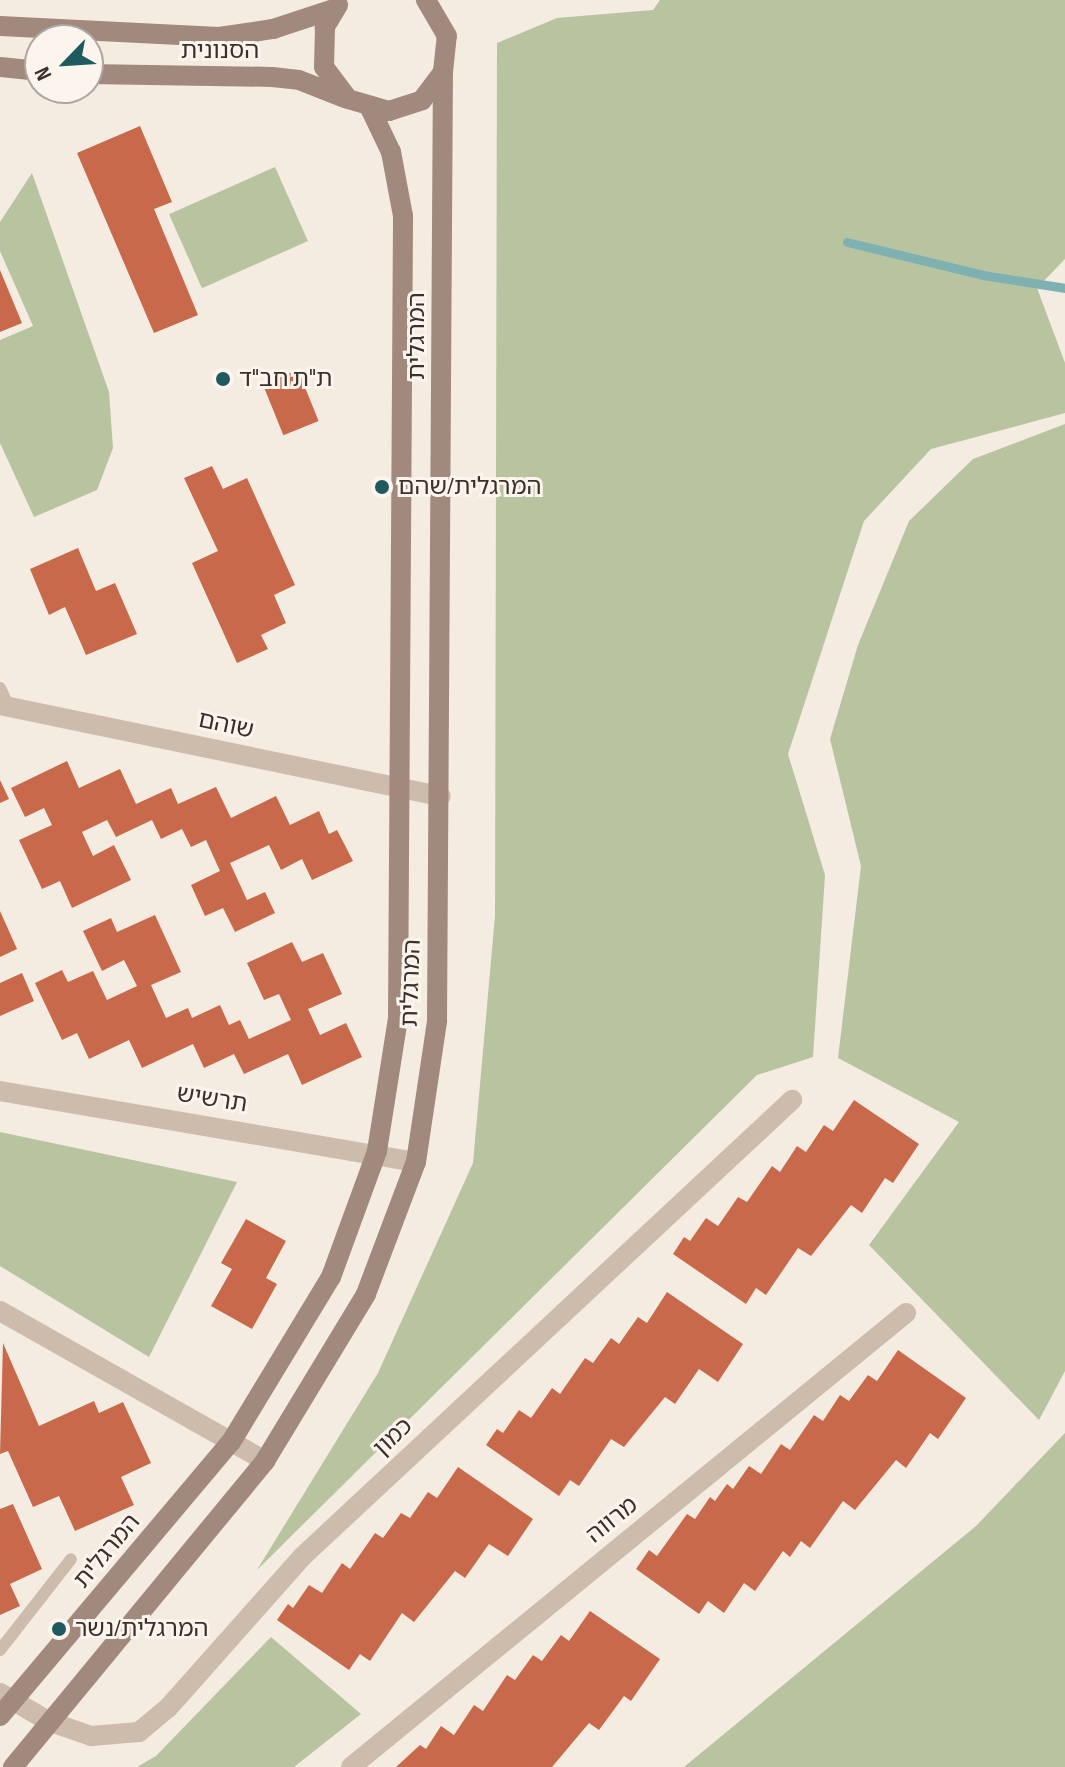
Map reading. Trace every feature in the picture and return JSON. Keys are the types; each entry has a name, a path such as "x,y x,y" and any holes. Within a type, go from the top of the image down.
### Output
{"street":[{"path":"426,0 438,9"},
{"path":"339,5 321,47 324,67 348,99"},
{"name":"הסנונית","path":"0,26 219,37 273,29 339,5"},
{"name":"המרגלית","path":"13,1767 265,1461 366,1294 416,1162 437,1021 441,796 443,72 447,36 438,9"},
{"path":"0,67 24,69"},
{"path":"371,110 389,111 422,100 443,72"},
{"name":"הסנונית","path":"104,74 299,80 371,110"},
{"name":"המרגלית","path":"4,1703 231,1442 331,1277 377,1151 398,1018 402,789 403,216 397,172 371,110"},
{"name":"שוהם","path":"3,700 441,796"},
{"name":"תרשיש","path":"0,1091 377,1151 416,1162"},
{"name":"כמון","path":"4,1703 91,1736 114,1738 139,1732 168,1708 303,1556 792,1100"},
{"path":"0,1311 265,1461"},
{"name":"מרווה","path":"351,1767 906,1313"}],"lane":[{"path":"0,1650 71,1559"}],"green space":[{"path":"660,0 1065,0 1065,259 1037,288 1065,363 1065,413 931,449 864,521 788,754 825,875 813,1057 757,1075 257,1570 378,1373 473,1163 495,916 497,43 557,18 653,10"},
{"path":"275,167 308,241 202,288 169,214"},
{"path":"32,173 109,392 113,448 97,490 34,517 0,443 0,340 33,326 0,251 0,222"},
{"path":"1065,424 1065,1371 1039,1420 869,1245 959,1122 838,1058 861,866 830,739 858,645 909,521 973,459"},
{"path":"0,1132 237,1182 149,1357 0,1266"},
{"path":"1065,1433 1065,1767 684,1767 976,1526"},
{"path":"271,1637 361,1714 294,1767 137,1767 156,1756"}],"building":[{"path":"140,126 172,202 154,209 198,315 154,333 77,153"},
{"path":"0,270 22,323 0,332"},
{"path":"298,370 319,421 283,435 263,384"},
{"path":"212,466 223,489 247,478 295,585 274,595 286,623 261,635 268,649 237,663 192,563 218,551 184,478"},
{"path":"78,548 96,591 115,583 137,634 86,655 65,607 49,615 30,569"},
{"path":"67,761 79,788 120,769 136,804 171,788 178,804 216,787 231,818 276,796 290,825 319,811 329,834 337,830 353,861 312,880 302,859 281,870 269,845 230,863 247,900 265,892 275,913 235,932 223,908 205,916 191,885 220,871 206,840 191,847 182,829 161,839 152,820 116,837 107,820 82,832 93,856 114,845 131,880 72,908 60,881 42,889 19,840 52,825 44,808 25,817 11,788"},
{"path":"0,780 9,799 0,803"},
{"path":"0,911 17,949 0,957"},
{"path":"155,915 181,972 151,985 166,1018 188,1008 192,1018 220,1005 229,1025 240,1020 249,1039 291,1020 279,994 264,1000 247,963 292,942 302,962 323,953 342,994 308,1009 320,1035 346,1023 362,1057 302,1085 288,1054 244,1074 234,1054 204,1068 193,1044 142,1068 129,1040 89,1059 77,1033 62,1040 35,983 62,970 68,982 93,971 107,1000 137,986 124,960 102,971 83,931 111,918 117,932"},
{"path":"22,973 34,1001 0,1016 0,983"},
{"path":"854,1100 919,1144 893,1183 885,1178 862,1213 851,1205 811,1256 798,1248 766,1295 756,1288 746,1304 673,1254 684,1237 690,1241 706,1218 718,1226 738,1197 747,1202 772,1166 780,1172 797,1146 806,1152 824,1125 833,1131"},
{"path":"246,1219 286,1241 266,1278 277,1284 252,1329 211,1306 232,1269 221,1263"},
{"path":"667,1292 743,1344 718,1382 699,1369 675,1404 665,1397 624,1447 611,1439 579,1486 570,1480 559,1496 486,1445 497,1429 503,1433 519,1410 531,1418 552,1388 560,1394 585,1358 593,1363 611,1338 619,1344 638,1317 647,1323"},
{"path":"3,1343 39,1426 94,1401 99,1413 123,1402 151,1463 121,1477 134,1505 75,1531 59,1496 33,1507 8,1451 0,1454"},
{"path":"898,1350 966,1398 938,1439 930,1433 906,1468 896,1460 855,1510 843,1501 810,1548 801,1541 790,1557 783,1551 755,1591 744,1583 724,1613 708,1601 699,1614 636,1569 649,1550 657,1556 687,1514 695,1519 710,1497 715,1501 727,1484 733,1489 749,1466 761,1474 781,1444 790,1450 814,1415 823,1421 840,1395 849,1401 868,1375 877,1381"},
{"path":"458,1467 533,1519 508,1556 489,1544 465,1578 455,1571 414,1622 402,1613 370,1661 360,1654 349,1670 277,1620 288,1604 293,1608 309,1585 322,1593 342,1563 350,1569 375,1533 383,1538 401,1513 410,1518 428,1492 437,1498"},
{"path":"13,1504 42,1569 10,1584 20,1606 0,1615 0,1509"},
{"path":"590,1611 660,1659 631,1701 624,1696 599,1730 589,1723 552,1767 396,1767 420,1745 426,1749 441,1726 454,1735 474,1705 483,1711 507,1675 515,1680 533,1655 542,1661 561,1635 569,1641"}],"waterway":[{"path":"847,242 983,275 1065,288"}],"place":[{"name":"ת\"ת חב\"ד","path":"223,379"},
{"name":"המרגלית/שהם","path":"382,487"},
{"name":"המרגלית/נשר","path":"59,1629"}]}
